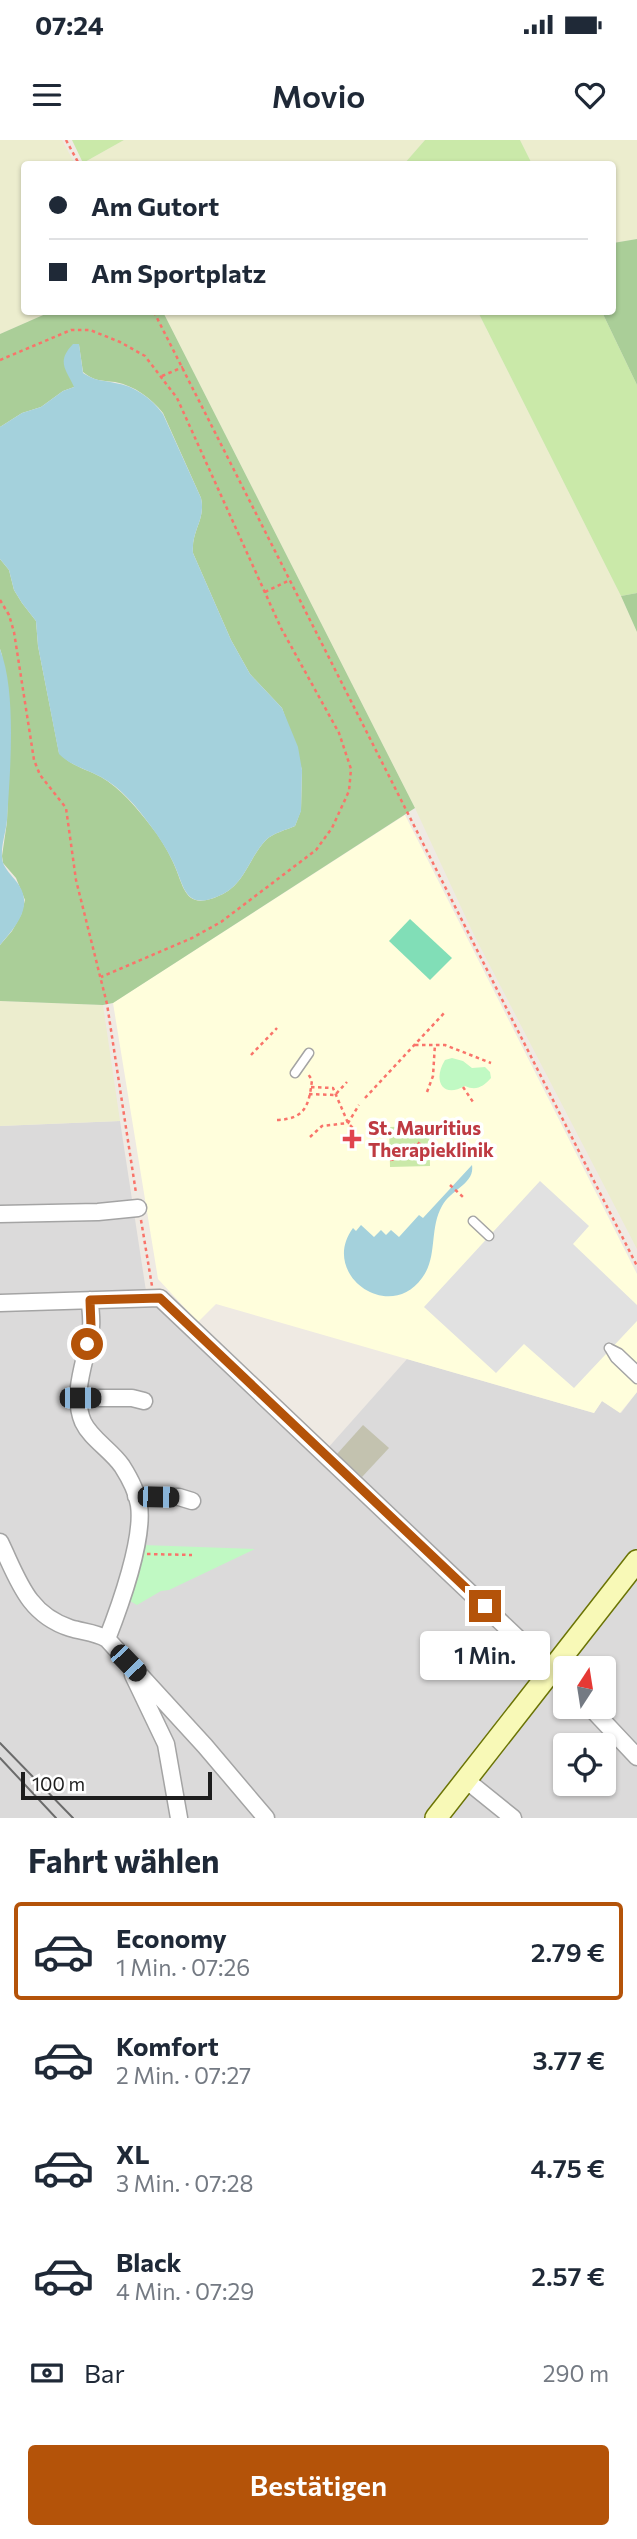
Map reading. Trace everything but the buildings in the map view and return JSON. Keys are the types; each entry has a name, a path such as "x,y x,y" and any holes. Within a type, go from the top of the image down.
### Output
{"main road":[{"path":"572,1656 637,1560"},
{"path":"436,1818 553,1682"}],"street":[{"path":"0,1214 98,1212 138,1208"},
{"path":"0,1303 160,1298 553,1671"},
{"path":"90,1300 91,1327 83,1362 80,1398 83,1422 122,1466 136,1496 139,1522 126,1585 107,1639"},
{"path":"80,1398 132,1398 144,1401"},
{"path":"136,1496 179,1497 191,1501"},
{"path":"0,1542 24,1593 36,1609 52,1620 107,1639 186,1724 266,1818"},
{"path":"128,1663 166,1744 179,1818"},
{"path":"604,1719 634,1745"},
{"path":"166,1744 186,1724"},
{"path":"466,1780 509,1817"}],"lane":[{"path":"297,1070 309,1053"},
{"path":"473,1221 489,1236"},
{"path":"634,1367 610,1348 615,1357 637,1379"}],"path":[{"path":"66,140 77,161"},
{"path":"156,315 637,1266"},
{"path":"0,360 71,330 90,330 145,356 177,398 281,628 339,733 351,769 349,791 332,828 316,849 221,922 192,938 101,977"},
{"path":"162,376 183,367"},
{"path":"265,592 290,580"},
{"path":"0,600 14,632 34,760 40,775 66,808 76,880 107,1004 152,1287 160,1298"},
{"path":"365,1098 446,1011"},
{"path":"251,1055 277,1028"},
{"path":"415,1045 435,1044 459,1049 491,1063"},
{"path":"427,1092 433,1076 435,1044"},
{"path":"277,1120 297,1118 303,1111 311,1087 310,1076 297,1070"},
{"path":"309,1094 335,1095 347,1082"},
{"path":"311,1087 333,1088 348,1123 354,1129"},
{"path":"463,1087 474,1102"},
{"path":"348,1123 359,1105"},
{"path":"310,1137 322,1126 348,1123"},
{"path":"390,1160 402,1158 417,1142 429,1150"},
{"path":"450,1185 463,1197"},
{"path":"133,1553 192,1555"}],"shaded area":[{"path":"0,140 62,140 73,161 21,161 21,315 43,315 0,334"},
{"path":"124,140 425,140 407,161 87,161"},
{"path":"520,140 637,140 637,239 616,242 616,161 530,161"},
{"path":"165,315 480,315 637,632 637,1249 474,935 415,808"},
{"name":"St. Mauritius Therapieklinik","path":"405,815 637,1274 637,1392 620,1413 602,1401 594,1413 216,1304 198,1322 158,1279 113,1003"},
{"path":"0,1001 103,1005 120,1121 0,1126"},
{"path":"120,1121 146,1291 0,1295 0,1126"},
{"path":"540,1181 589,1226 573,1244 637,1305 637,1321 574,1388 524,1344 496,1373 424,1307"},
{"path":"158,1306 319,1458 407,1359 594,1413 602,1401 621,1413 637,1392 637,1818 0,1818 0,1309"},
{"path":"363,1425 389,1448 362,1477 337,1454"}],"green space":[{"path":"72,140 124,140 87,161 82,161"},
{"path":"425,140 520,140 530,161 407,161"},
{"path":"637,239 637,385 603,315 616,315 616,242"},
{"path":"43,315 165,315 415,808 113,1003 103,1005 0,1001 0,945 21,915 25,900 16,878 3,863 2,856 7,822 9,760 0,649 0,559 9,570 14,590 36,621 38,646 59,753 74,764 101,777 134,805 163,843 184,889 193,899 210,899 231,889 266,840 295,826 301,810 302,770 282,708 250,674 231,640 193,553 194,538 202,513 201,498 163,413 142,393 129,386 95,379 83,372 79,345 74,387 0,427 0,334"},
{"path":"480,315 603,315 637,385 637,593 621,596"},
{"path":"637,593 637,632 621,596"},
{"path":"410,919 452,958 430,980 389,941"},
{"path":"452,1058 463,1061 472,1068 485,1067 491,1078 476,1088 445,1088 440,1080 441,1067 445,1060"},
{"path":"429,1126 430,1166 390,1167 389,1127"},
{"path":"143,1545 255,1549 169,1590 161,1591 137,1605 130,1601"}],"water":[{"path":"73,344 79,344 83,373 136,390 163,414 201,498 202,513 194,538 193,553 231,640 250,674 282,708 298,747 302,770 301,811 295,826 266,840 237,883 223,894 210,899 200,901 188,894 163,843 140,811 122,792 108,781 59,754 38,646 36,621 14,590 9,570 0,559 0,427 74,387 64,366 65,356"},
{"path":"0,649 9,688 11,733 10,779 2,857 5,867 23,893 24,905 13,930 0,945"},
{"path":"472,1165 470,1177 446,1200 438,1215 430,1261 422,1278 408,1291 393,1296 377,1295 362,1288 351,1276 345,1262 345,1245 353,1228 356,1231 361,1225 374,1237 381,1230 386,1235 391,1230 399,1237 419,1215 423,1218"}],"tram line":[{"path":"0,1743 73,1818"},
{"path":"0,1758 56,1818"}],"place":[{"name":"St. Mauritius Therapieklinik","path":"352,1139"}],"route":[{"path":"87,1344 91,1327 90,1300 160,1298 485,1606"}]}
